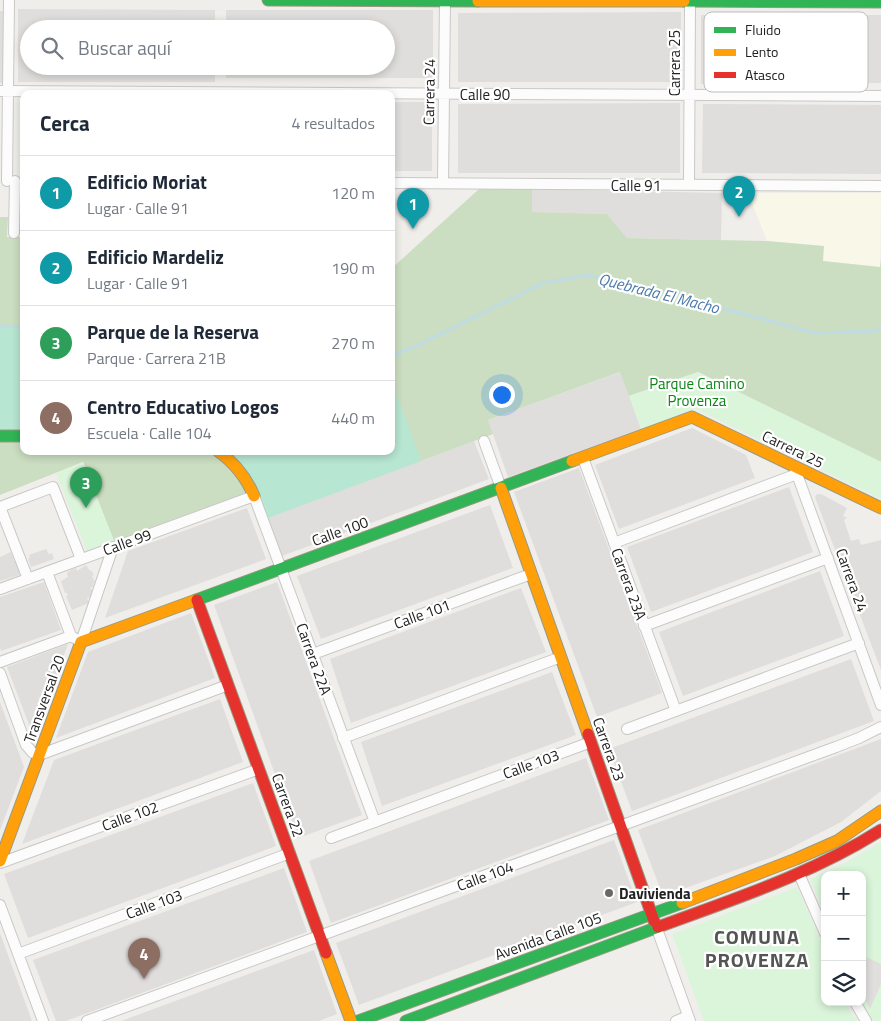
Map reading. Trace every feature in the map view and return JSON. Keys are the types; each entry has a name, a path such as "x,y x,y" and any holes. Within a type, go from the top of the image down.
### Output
{"street":[{"path":"9,0 4,91 14,233"},
{"path":"268,0 881,2"},
{"name":"Carrera 24","path":"443,184 445,1"},
{"name":"Carrera 25","path":"689,185 690,2"},
{"name":"Calle 90","path":"4,91 20,91"},
{"name":"Calle 90","path":"395,94 881,96"},
{"name":"Calle 91","path":"395,183 881,186"},
{"name":"Carrera 25","path":"692,418 796,470 881,508"},
{"name":"Calle 100","path":"0,662 197,600 692,418"},
{"path":"0,436 20,436"},
{"path":"484,441 501,488"},
{"path":"224,455 240,470 254,496"},
{"name":"Carrera 23A","path":"583,458 676,711"},
{"path":"614,543 796,470"},
{"name":"Carrera 24","path":"796,470 881,704"},
{"path":"28,579 0,507 53,487 81,559"},
{"name":"Carrera 23","path":"501,488 689,1019"},
{"name":"Calle 99","path":"0,589 254,496"},
{"name":"Carrera 22A","path":"254,496 375,822"},
{"name":"Transversal 20","path":"0,862 39,755 76,639 113,548"},
{"path":"644,626 828,558"},
{"path":"47,572 76,639"},
{"name":"Calle 101","path":"312,654 531,574"},
{"name":"Carrera 22","path":"197,600 351,1021"},
{"path":"627,729 859,643"},
{"path":"344,738 561,657"},
{"path":"0,673 26,745 32,753 39,755 228,685"},
{"name":"Calle 104","path":"87,1021 844,744 881,727"},
{"name":"Calle 103","path":"331,838 591,742"},
{"name":"Calle 102","path":"0,862 259,769"},
{"name":"Avenida Calle 105","path":"358,1021 652,914 825,847 848,834 881,811"},
{"name":"Avenida Calle 105","path":"406,1021 799,874 839,856 881,830"},
{"name":"Calle 103","path":"18,954 290,853"},
{"path":"799,874 821,924"},
{"path":"0,905 43,1021"},
{"path":"857,1006 866,1021"},
{"path":"676,1021 689,1019"}],"shaded area":[{"path":"18,9 215,10 215,20 20,20 20,75 215,75 215,82 18,82"},
{"path":"226,10 433,10 433,78 226,78 226,75 395,75 395,20 226,20"},
{"path":"0,11 4,11 3,83 0,83"},
{"path":"681,12 681,82 458,82 458,13"},
{"path":"701,15 704,15 704,84 701,84"},
{"path":"868,15 881,15 881,83 868,83"},
{"path":"395,102 432,102 432,171 395,171"},
{"path":"680,103 680,173 458,173 458,104"},
{"path":"703,104 881,105 881,174 702,173"},
{"path":"532,189 722,193 721,240 627,238 607,214 532,212"},
{"path":"748,193 881,193 880,267 822,261 823,246 767,241"},
{"path":"621,372 641,429 508,477 488,420"},
{"path":"692,428 746,455 755,478 619,529 595,465"},
{"path":"474,441 489,479 282,556 268,518"},
{"path":"579,468 662,693 597,717 514,492"},
{"path":"789,487 813,552 651,612 627,547"},
{"path":"817,494 821,494 847,508 843,516 847,518 844,520 851,541 859,539 861,545 881,540 881,670 816,500"},
{"path":"490,505 513,568 321,639 297,576"},
{"path":"247,508 266,559 105,618 128,551"},
{"path":"46,549 49,554 52,553 54,559 31,567 29,555"},
{"path":"11,552 14,561 17,560 21,572 19,575 0,581 0,557"},
{"path":"86,565 94,575 92,576 95,582 94,586 90,588 93,596 87,598 89,603 72,610 66,596 68,595 65,593 61,581 68,577 67,573 69,571 76,568 77,571"},
{"path":"820,571 844,636 683,696 659,632"},
{"path":"44,582 61,630 1,651 0,597"},
{"path":"277,582 362,815 298,838 214,605"},
{"path":"521,588 546,652 351,723 330,659"},
{"path":"191,613 215,678 56,738 88,652"},
{"path":"68,644 34,738 7,667"},
{"path":"851,659 874,721 632,811 609,749"},
{"path":"552,672 576,735 382,806 361,742"},
{"path":"220,699 243,762 22,844 54,760"},
{"path":"0,702 24,767 0,830"},
{"path":"881,739 881,791 841,822 775,856 663,896 638,830"},
{"path":"586,758 609,820 331,923 309,861"},
{"path":"253,783 276,846 28,938 4,874"},
{"path":"614,840 637,902 359,1005 336,943"},
{"path":"284,868 307,932 66,1021 56,1021 33,960"},
{"path":"0,933 32,1021 0,1021"},
{"path":"314,950 337,1014 319,1021 121,1021"},
{"path":"866,957 881,964 881,984 870,1009 866,1001"}],"green space":[{"path":"479,189 532,189 532,212 607,214 627,238 767,241 824,246 823,261 880,267 881,259 881,462 698,372 629,396 620,372 488,420 493,434 268,518 257,489 114,541 83,462 0,495 0,217 8,217 7,237 20,237 20,455 395,455 395,265"},
{"path":"0,326 20,327 20,436 0,436"},
{"name":"Parque Camino Provenza","path":"698,372 881,462 881,499 696,409 641,429 629,396"},
{"path":"395,391 421,461 268,518 258,489 222,455 395,455"},
{"path":"83,462 114,541 87,552 56,473"},
{"path":"881,842 880,1021 869,1021 861,1006 866,1006 866,871 828,871"},
{"path":"821,874 821,907 810,879"},
{"path":"797,887 821,940 821,1006 848,1006 858,1021 704,1021 672,934"}],"waterway":[{"name":"Quebrada El Macho","path":"395,354 416,346 543,283 587,275 631,284 815,333 874,331 881,329"},
{"name":"Quebrada El Macho","path":"0,326 20,327"}],"traffic: fast":[{"path":"268,0 478,1"},
{"path":"684,1 881,2"},
{"path":"0,436 20,436"},
{"path":"196,600 572,461"},
{"path":"358,1021 682,903"},
{"path":"406,1021 658,927"}],"traffic: slow":[{"path":"478,1 684,1"},
{"path":"572,461 692,417 881,508"},
{"path":"223,455 239,471 254,496"},
{"path":"501,488 588,734"},
{"path":"0,861 81,642 196,600"},
{"path":"682,903 837,841 881,811"},
{"path":"326,953 351,1021"}],"traffic: jam":[{"path":"197,600 326,953"},
{"path":"588,734 654,921"},
{"path":"658,927 744,896 800,873 855,846 881,830"}],"place":[{"name":"Edificio Mardeliz","path":"739,217"},
{"name":"Edificio Moriat","path":"413,229"},
{"name":"Parque de la Reserva","path":"86,508"},
{"name":"Davivienda","path":"609,893"},
{"name":"Centro Educativo Logos","path":"144,979"}],"district":[{"name":"COMUNA PROVENZA","path":"757,948"}]}
